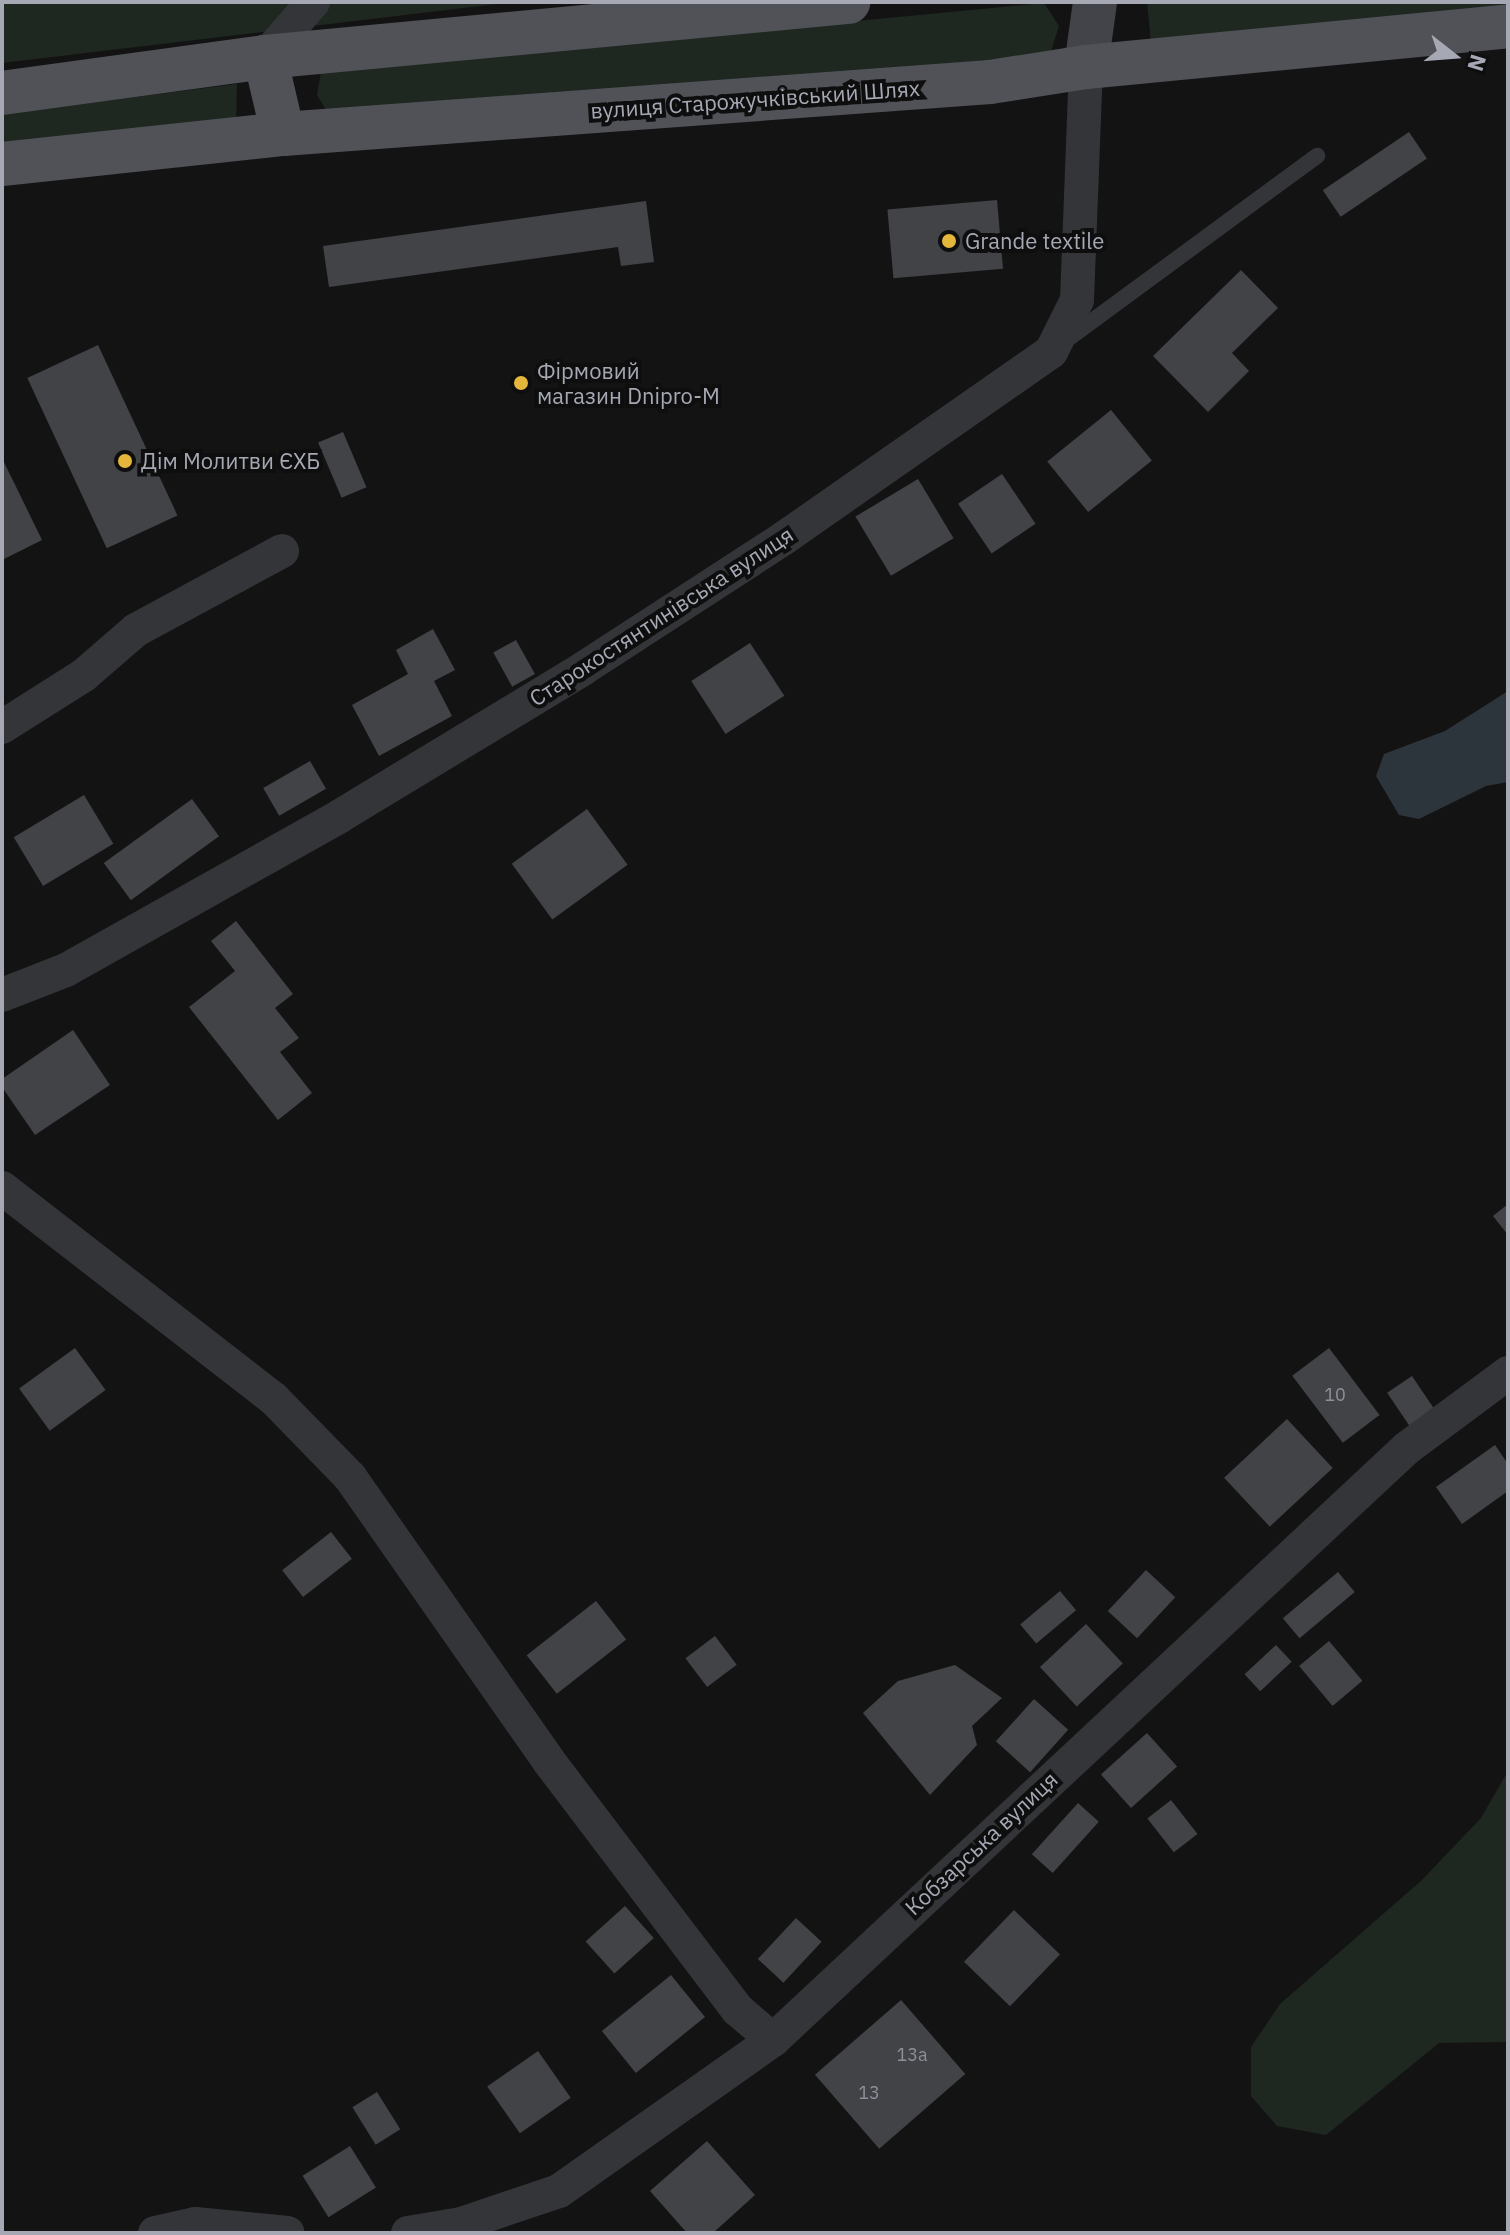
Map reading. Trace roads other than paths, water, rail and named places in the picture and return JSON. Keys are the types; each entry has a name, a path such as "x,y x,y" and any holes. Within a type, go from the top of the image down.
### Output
{"main road":[{"path":"2,93 265,57 848,2"},
{"path":"1086,67 1095,2"},
{"name":"вулиця Старожучківський Шлях","path":"2,164 283,134 990,82 1086,67 1508,26"},
{"path":"265,57 283,134"}],"street":[{"path":"265,57 313,2"},
{"name":"Старокостянтинівська вулиця","path":"2,995 66,970 244,870 584,668 784,538 1051,352 1077,300 1086,67"},
{"path":"2,727 84,675 136,630 282,551"},
{"path":"2,1188 274,1399 350,1477 558,1773 738,2010 773,2040"},
{"name":"Кобзарська вулиця","path":"408,2233 461,2224 559,2191 773,2040 1407,1448 1508,1373"},
{"path":"155,2233 195,2224 288,2233"}],"lane":[{"path":"1051,352 1317,156"}],"place":[{"name":"Grande textile","path":"949,241"},
{"name":"Фірмовий магазин Dnipro-M","path":"521,383"},
{"name":"Дім Молитви ЄХБ","path":"125,461"}]}
